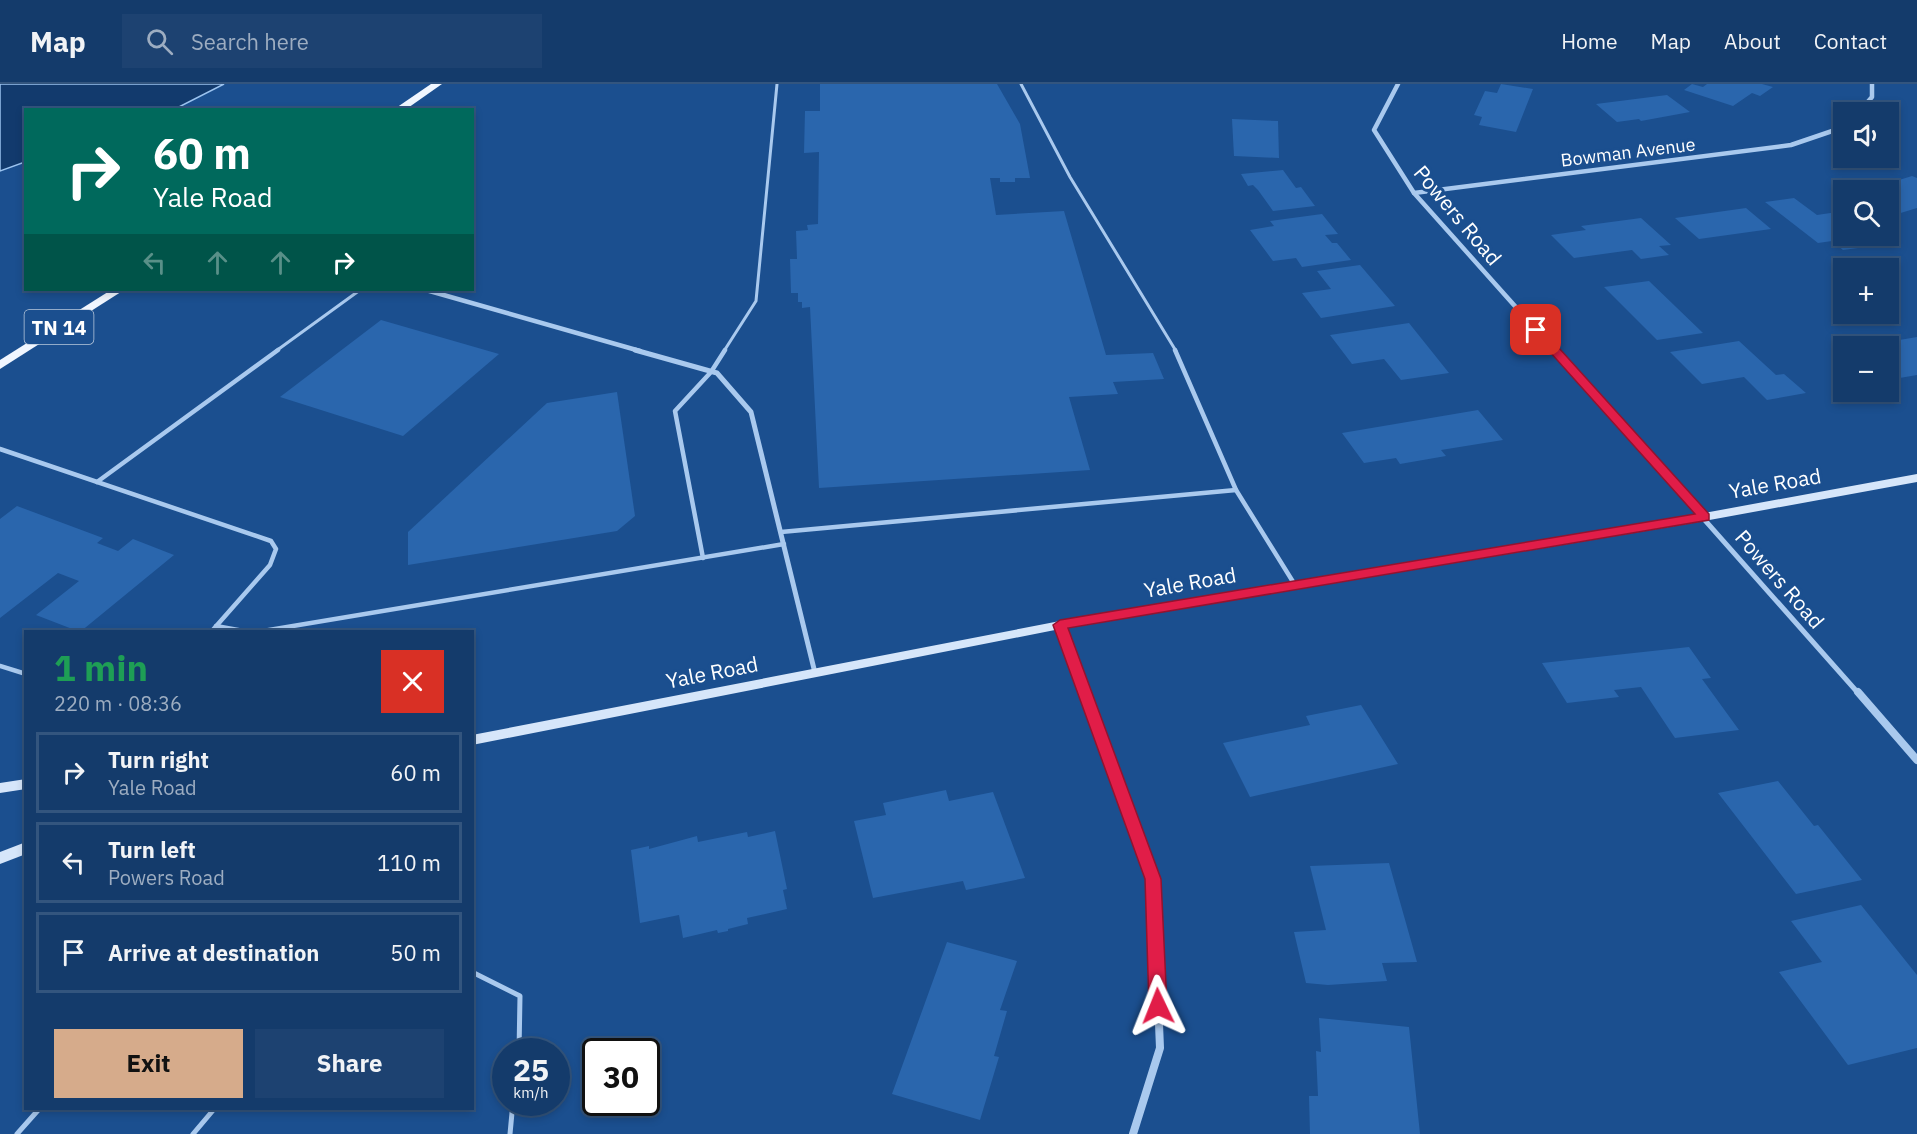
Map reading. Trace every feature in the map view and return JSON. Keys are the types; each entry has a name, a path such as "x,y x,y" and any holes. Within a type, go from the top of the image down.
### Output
{"main road":[{"path":"401,108 438,84"},
{"name":"TN 14","path":"0,365 116,291"},
{"name":"Yale Road","path":"474,740 1060,625 1704,517 1917,478"},
{"path":"0,788 24,784"},
{"path":"0,858 24,849"}],"street":[{"name":"Powers Road","path":"1398,84 1374,130 1414,193 1704,517 1917,760"},
{"path":"1868,102 1872,97 1872,84"},
{"name":"Bowman Avenue","path":"1414,193 1791,145 1833,131"},
{"path":"429,291 717,373 752,412 815,673"},
{"path":"1060,625 1153,879 1160,1048 1133,1134"}],"lane":[{"path":"703,558 675,411 711,372 756,301 777,84"},
{"path":"1021,84 1070,177 1177,353 1236,490 1295,585"},
{"path":"97,482 359,291"},
{"path":"0,449 271,541 276,549 270,565 213,630"},
{"path":"781,532 1236,490"},
{"path":"269,630 784,544"},
{"path":"216,626 238,630"},
{"path":"0,666 24,673"},
{"path":"474,973 520,996 519,1038"},
{"path":"17,1134 37,1110"},
{"path":"192,1134 213,1110"},
{"path":"510,1134 512,1116"}],"water":[{"path":"0,84 224,84 177,108 24,108 24,162 0,171"}],"building":[{"path":"820,84 997,84 1020,124 1030,178 1015,178 1015,182 1000,182 1000,178 990,178 996,215 1064,211 1106,355 1153,353 1164,379 1113,382 1118,394 1069,397 1090,470 819,488 810,307 802,308 802,302 798,302 798,293 791,293 790,259 797,259 796,231 808,230 807,225 818,224 819,152 804,153 805,111 820,111"},
{"path":"1501,84 1533,89 1516,132 1479,125 1482,117 1474,115 1485,91 1497,93"},
{"path":"1692,84 1703,87 1707,84 1762,84 1773,87 1760,96 1752,93 1733,106 1684,90"},
{"path":"1667,95 1690,112 1641,121 1639,119 1617,122 1596,104"},
{"path":"1232,119 1278,121 1279,158 1234,156"},
{"path":"1283,170 1296,188 1301,187 1315,206 1273,211 1253,185 1248,186 1241,174"},
{"path":"1912,176 1917,178 1917,208 1899,213 1899,180"},
{"path":"1794,198 1817,215 1833,213 1833,242 1818,243 1765,202"},
{"path":"1746,208 1771,229 1699,239 1675,218"},
{"path":"1322,214 1338,234 1325,235 1332,243 1337,243 1351,260 1302,267 1296,258 1273,261 1250,230 1274,226 1270,221"},
{"path":"1641,218 1671,245 1659,246 1669,255 1641,259 1632,250 1574,258 1551,235 1586,230 1581,226"},
{"path":"1838,246 1858,248 1843,250"},
{"path":"1360,265 1395,306 1321,318 1302,293 1331,289 1317,271"},
{"path":"1649,281 1703,333 1657,340 1604,287"},
{"path":"381,320 499,354 403,436 280,397"},
{"path":"1409,323 1449,373 1401,380 1384,359 1352,364 1330,335"},
{"path":"1917,337 1917,375 1899,378 1899,340"},
{"path":"1739,341 1776,375 1784,374 1806,393 1767,400 1744,377 1702,384 1670,352"},
{"path":"617,392 635,516 617,531 408,565 408,532 547,403"},
{"path":"1478,410 1503,440 1441,450 1446,456 1400,464 1396,458 1364,463 1342,433"},
{"path":"17,506 103,538 97,543 118,551 133,539 174,555 82,630 75,630 36,615 79,581 58,573 0,618 0,519"},
{"path":"1689,647 1711,678 1702,679 1739,730 1675,738 1641,687 1614,690 1619,697 1567,703 1542,663"},
{"path":"1361,705 1398,764 1250,797 1223,743 1310,725 1306,716"},
{"path":"1778,781 1814,826 1818,825 1862,880 1796,894 1718,793"},
{"path":"946,790 949,801 993,792 1025,878 966,890 963,881 873,898 854,821 886,815 883,803"},
{"path":"775,831 787,889 783,890 787,909 747,918 748,924 728,929 728,931 718,933 717,930 683,938 679,915 640,923 631,850 649,846 649,849 697,836 698,842 747,832 748,837"},
{"path":"1389,863 1417,962 1382,963 1387,981 1328,985 1306,983 1294,932 1326,930 1310,866"},
{"path":"1861,905 1917,975 1917,1048 1848,1065 1779,972 1822,962 1791,921"},
{"path":"947,942 1017,961 1000,1010 1007,1011 994,1056 999,1057 980,1120 892,1094"},
{"path":"1319,1018 1409,1027 1420,1134 1310,1134 1309,1096 1318,1096 1316,1051 1321,1052"}],"route":[{"path":"1158,1006 1153,879 1060,625 1704,517 1536,330"}]}
